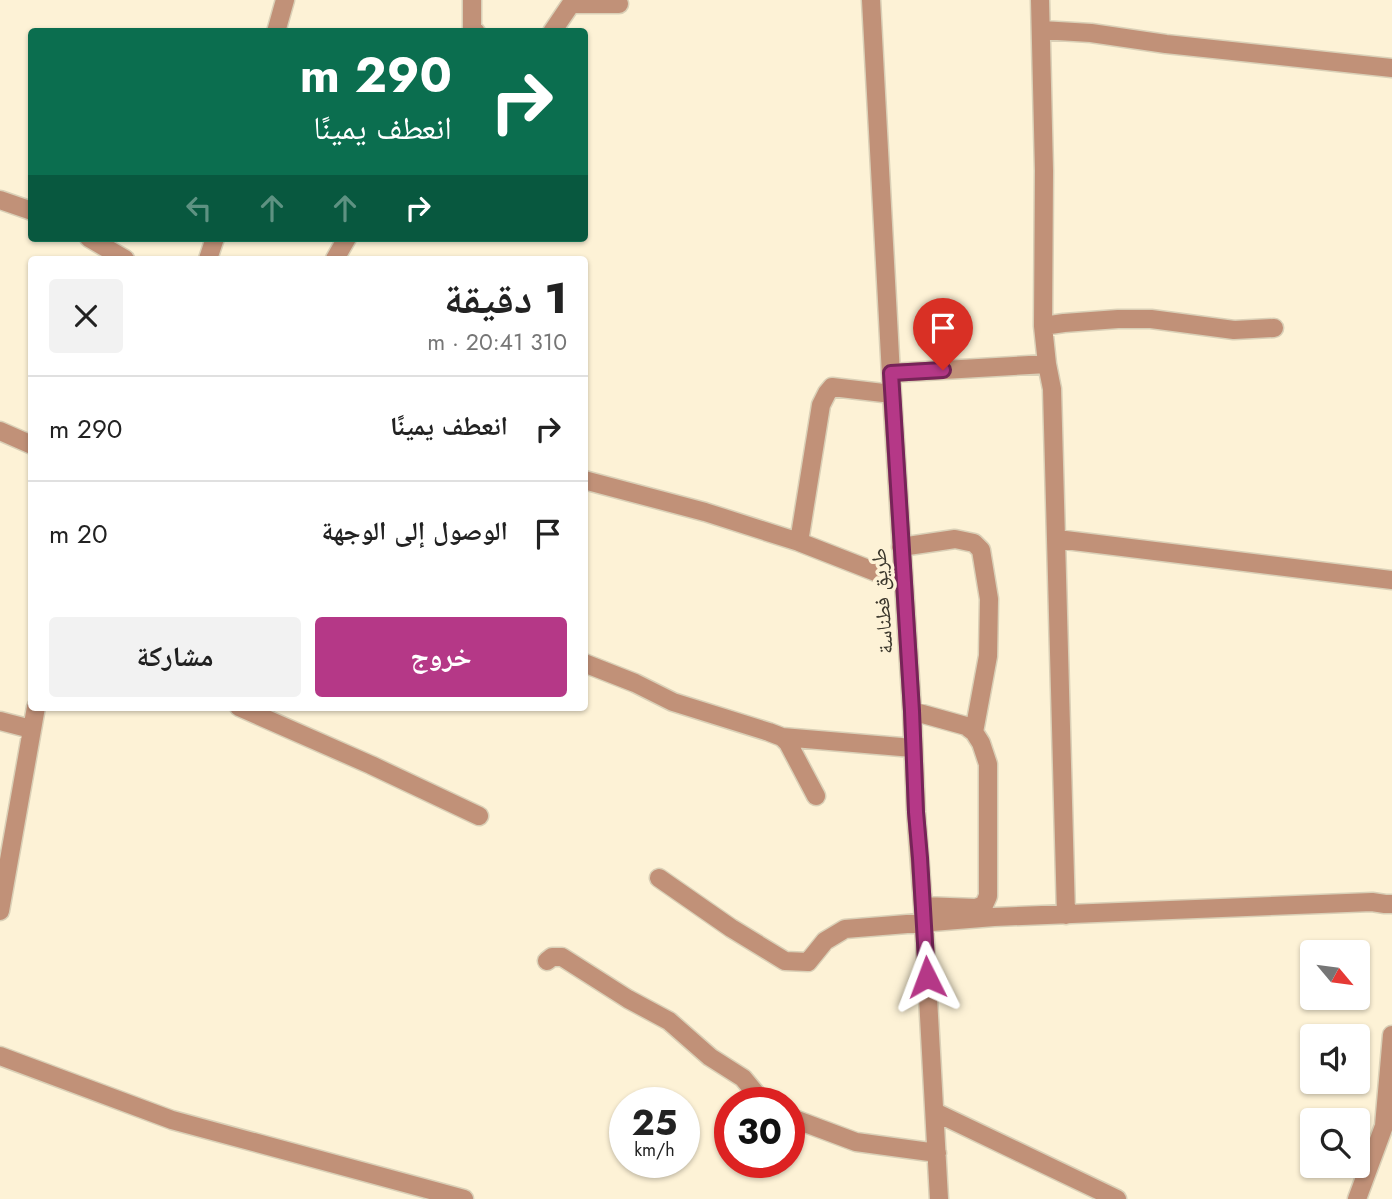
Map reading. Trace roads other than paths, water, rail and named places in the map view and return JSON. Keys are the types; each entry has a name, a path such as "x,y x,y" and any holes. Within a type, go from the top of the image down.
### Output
{"street":[{"path":"277,28 285,0"},
{"path":"472,0 472,28"},
{"name":"طريق فطناسة","path":"871,0 939,1199"},
{"path":"1040,0 1044,171 1043,326 1052,389 1066,915"},
{"path":"555,28 571,4 619,4"},
{"path":"1041,30 1091,33 1166,44 1392,68"},
{"path":"0,201 28,210"},
{"path":"96,242 120,256"},
{"path":"1043,326 1118,319 1151,319 1234,330 1274,328"},
{"path":"891,373 1047,364"},
{"path":"799,542 821,405 827,393 832,387 892,394"},
{"path":"0,432 28,443"},
{"path":"588,481 705,512 799,542 904,583"},
{"path":"901,547 955,539 974,543 981,550 989,599 988,656 974,732"},
{"path":"1056,539 1392,580"},
{"path":"588,665 673,702 782,737 914,748"},
{"path":"0,911 35,711"},
{"path":"248,711 480,817"},
{"path":"659,878 731,928 785,961 807,962 825,941 845,929 984,905 988,896 988,764 981,743 966,726 912,711"},
{"path":"0,721 31,729"},
{"path":"782,737 788,743 816,796"},
{"path":"923,914 1066,915 1371,902 1390,908"},
{"path":"547,961 552,957 562,957 628,999 669,1021 750,1087"},
{"path":"1357,1199 1384,1126 1392,1035"},
{"path":"0,1056 172,1120 464,1199"},
{"path":"935,1112 1117,1199"},
{"path":"805,1123 856,1142 937,1153"}]}
